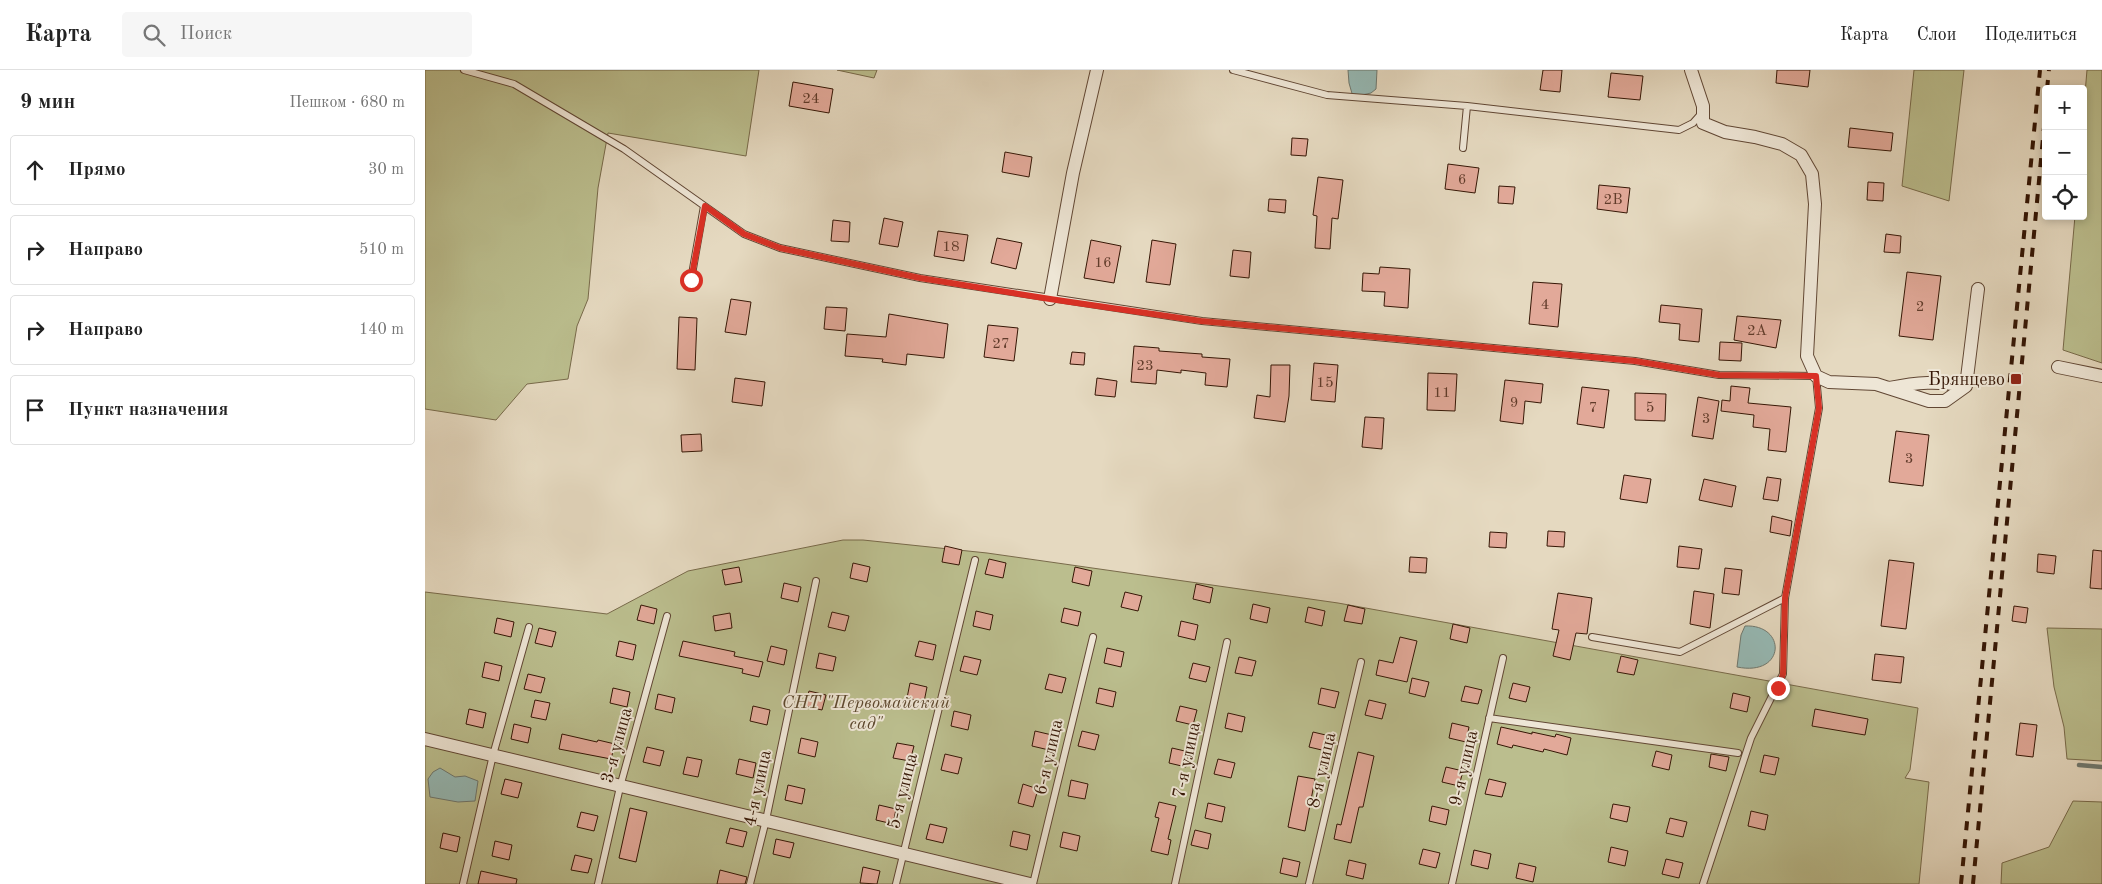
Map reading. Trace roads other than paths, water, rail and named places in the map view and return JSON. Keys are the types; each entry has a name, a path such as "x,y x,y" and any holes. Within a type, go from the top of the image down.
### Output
{"street":[{"path":"1050,299 1073,174 1097,70"},
{"path":"1691,70 1703,106 1703,123 1725,132 1782,144 1801,155 1812,174 1815,204 1807,356 1816,376 1829,382 1876,384 1929,401 1945,401 1966,386 1978,289"},
{"path":"2058,367 2102,376"},
{"path":"1889,388 1941,381 1966,386"},
{"path":"425,739 1032,884"}],"lane":[{"path":"464,70 514,84 624,149 744,234 780,248 920,278 1201,321 1635,361 1719,375 1816,376 1819,408 1785,598 1783,674 1751,738 1703,884"},
{"path":"1233,70 1327,95 1467,106 1679,130 1693,124 1701,117 1703,106"},
{"path":"1463,148 1467,106"},
{"path":"691,280 705,206"},
{"name":"5-я улица","path":"896,884 975,560"},
{"name":"4-я улица","path":"750,884 766,820 816,581"},
{"path":"1592,638 1680,652 1785,598"},
{"name":"3-я улица","path":"598,884 620,787 667,616"},
{"path":"463,884 493,755 529,627"},
{"name":"6-я улица","path":"1032,884 1093,637"},
{"name":"7-я улица","path":"1175,884 1227,642"},
{"name":"9-я улица","path":"1452,884 1503,658"},
{"name":"8-я улица","path":"1309,884 1361,662"},
{"path":"1489,718 1737,752"}],"water":[{"path":"1348,70 1377,70 1376,89 1371,93 1353,97"},
{"path":"1745,626 1759,628 1768,633 1774,641 1775,650 1772,658 1765,665 1753,668 1737,667 1741,635"},
{"path":"440,768 455,777 465,776 478,781 475,801 458,802 430,797 428,779 433,772"}],"waterway":[{"path":"2079,765 2102,767"}],"railway":[{"path":"1961,884 2040,70"},
{"path":"2047,85 2049,70"},
{"path":"1973,884 2044,130"}],"place":[{"name":"Брянцево","path":"2016,379"}],"park label":[{"name":"СНТ \"Первомайский сад\"","path":"866,712"}]}
